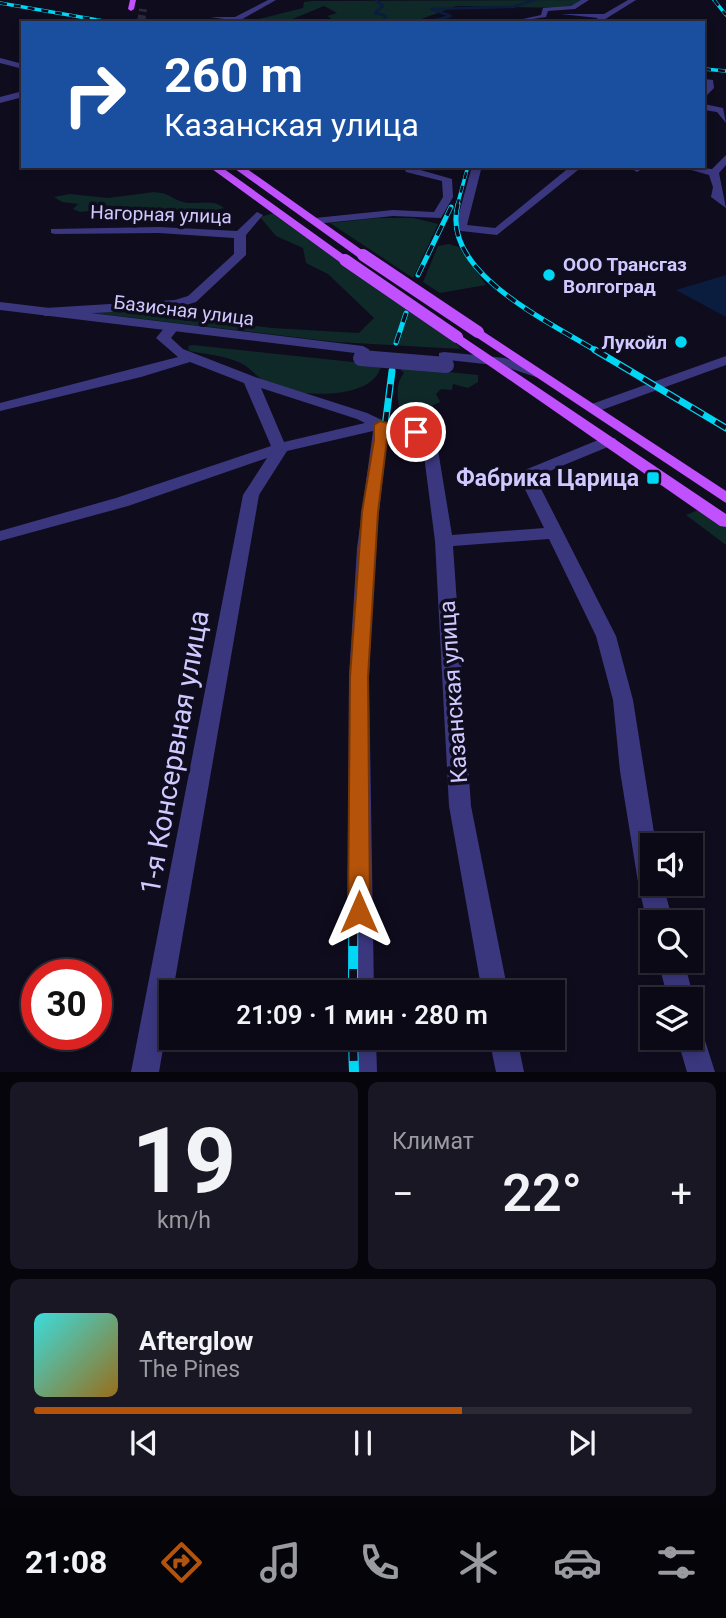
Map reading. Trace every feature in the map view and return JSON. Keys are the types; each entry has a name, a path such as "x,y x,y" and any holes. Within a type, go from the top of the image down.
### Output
{"main road":[{"path":"131,9 133,0"},
{"path":"216,168 457,337 502,364"},
{"path":"239,168 478,332 502,364"},
{"path":"542,375 726,498"},
{"path":"527,384 726,522"}],"street":[{"path":"214,17 236,19 272,0"},
{"path":"544,16 545,9 573,8 586,0"},
{"path":"597,21 631,0"},
{"path":"518,21 544,16 606,16"},
{"path":"0,60 21,66"},
{"path":"705,82 710,82 710,88 705,93"},
{"path":"0,100 21,95"},
{"path":"705,107 723,109 726,120"},
{"path":"714,173 726,158"},
{"path":"476,168 461,228 497,232 576,168"},
{"path":"691,168 714,173 722,186 716,197 726,205"},
{"path":"315,221 393,213 437,216 448,197 447,179 406,170"},
{"path":"240,235 257,215"},
{"name":"Нагорная улица","path":"41,312 176,304 192,299 240,255 240,235 159,230 55,231"},
{"name":"Базисная улица","path":"0,306 167,334"},
{"name":"Базисная улица","path":"0,316 362,354 502,364"},
{"path":"167,334 178,352 250,380 362,416 380,425"},
{"path":"449,359 468,354 472,347"},
{"path":"0,407 136,374 191,357"},
{"path":"594,408 726,360"},
{"path":"502,364 542,375"},
{"path":"502,364 527,384"},
{"path":"250,380 280,450"},
{"path":"0,536 122,502 302,441 380,425"},
{"path":"361,980 359,677 366,548 381,440 380,425"},
{"name":"Казанская улица","path":"380,425 416,432 431,447 444,541 460,806 493,980"},
{"path":"609,441 526,475 606,636 623,700 633,784 657,910"},
{"name":"1-я Консервная улица","path":"145,1072 251,495 280,450"},
{"path":"444,541 553,533"},
{"path":"362,1050 363,1072"},
{"path":"505,1050 510,1072"},
{"path":"695,1050 701,1072"}],"green space":[{"path":"582,0 569,8 456,6 419,21 334,21 327,16 337,13 324,6 288,21 259,19 303,8 304,2"},
{"path":"154,192 167,194 185,203 214,203 224,208 210,212 143,215 129,211 102,215 98,210 80,212 73,209 78,204 62,202 54,197 70,194 108,198"},
{"path":"274,213 461,349 336,342 92,313 113,309 272,328 359,333 374,318 328,274 306,263 303,248 276,236 260,217"},
{"path":"377,218 414,218 438,224 413,278 330,223"},
{"path":"449,244 459,247 486,285 440,293 423,282 438,246"},
{"path":"188,346 381,365 375,377 364,386 329,394 310,393 276,387 243,364 189,351"},
{"path":"398,367 478,375 478,382 468,388 453,384 452,390 441,389 436,394 440,402 422,410 431,413 430,416 421,416 422,422 412,428 398,425 408,412 399,406 398,389 404,373"},
{"path":"703,508 726,525 726,545 686,515"}],"water":[{"path":"726,275 726,317 676,290"}],"waterway":[{"path":"376,0 383,6 375,13 384,15 386,21"},
{"path":"432,21 451,16 431,9 513,7 534,0"}],"tunnel":[{"path":"141,21 143,9"}],"railway":[{"path":"714,0 726,15"},
{"path":"0,3 104,21"},
{"path":"705,69 726,71"},
{"path":"457,206 467,168"},
{"path":"458,204 457,229 465,252 481,273 528,310 598,352"},
{"path":"418,275 451,207"},
{"path":"396,343 406,313"},
{"path":"595,350 726,428"},
{"path":"371,537 392,371"},
{"path":"354,773 355,664 371,535"},
{"path":"353,980 354,771"},
{"path":"353,1050 354,1072"}],"place":[{"name":"ООО Трансгаз Волгоград","path":"549,275"},
{"name":"Лукойл","path":"681,342"},
{"name":"Фабрика Царица","path":"653,478"}],"route":[{"path":"359,912 359,677 366,548 381,440 380,425 416,432"}]}
